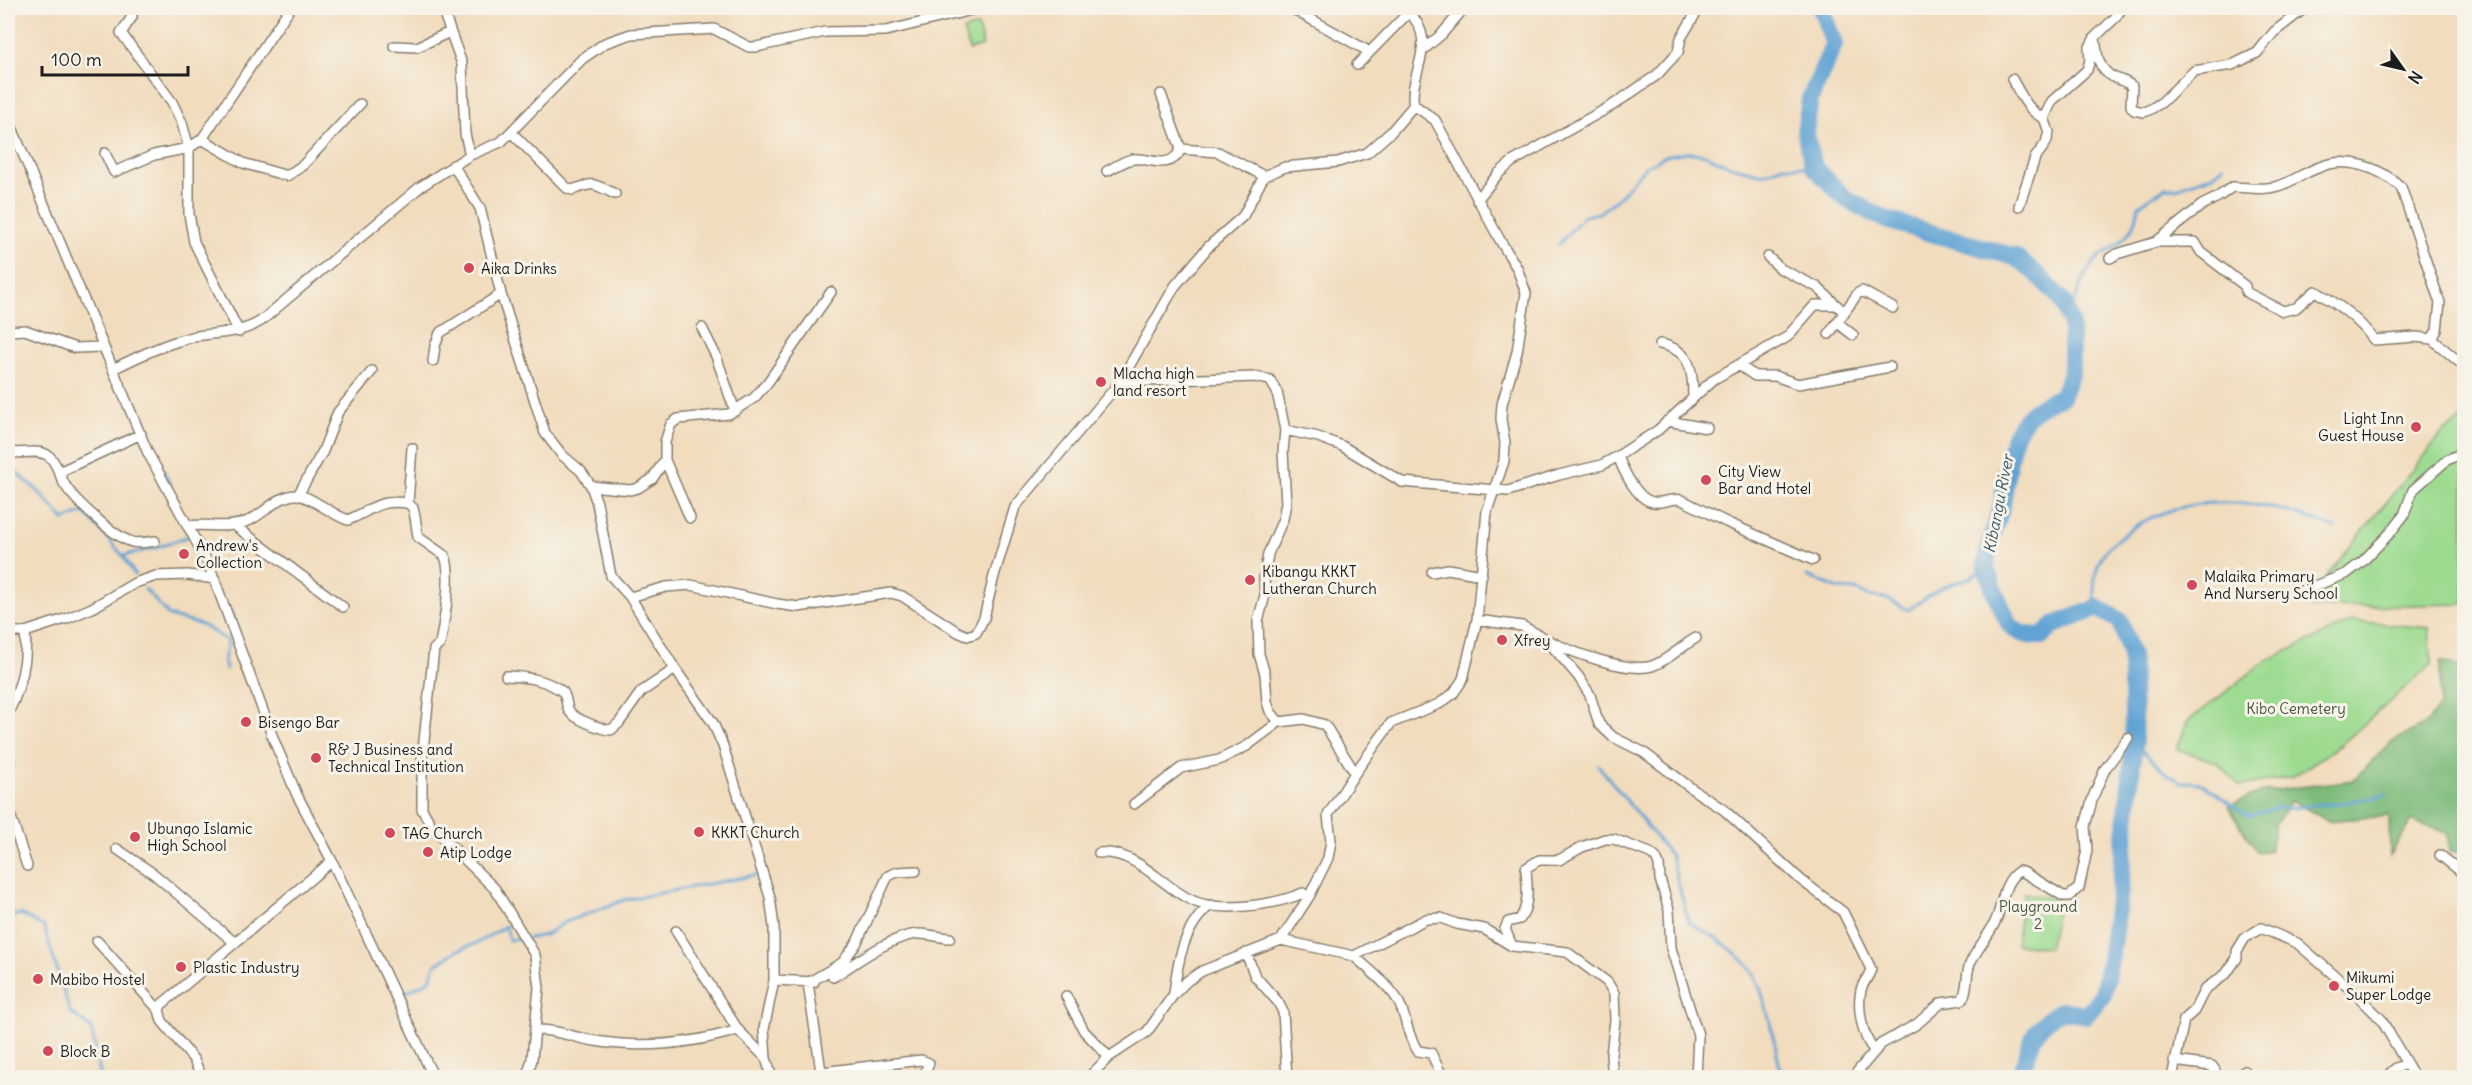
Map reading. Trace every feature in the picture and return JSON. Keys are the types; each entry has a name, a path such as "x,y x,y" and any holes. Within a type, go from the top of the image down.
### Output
{"street":[{"path":"128,8 132,17 121,33 172,102 182,123 189,148 189,214 194,242 239,332"},
{"path":"105,153 114,172 147,157 189,148 202,139 290,8"},
{"path":"442,8 462,64 465,134 470,155"},
{"path":"113,369 180,341 196,336 239,332 261,321 420,187 470,155 493,147 512,133 582,59 605,43 632,34 714,29 749,47 756,47 825,32 896,30 980,8"},
{"path":"1291,8 1368,51"},
{"path":"1423,50 1442,34 1464,8"},
{"path":"1477,201 1498,174 1512,162 1613,105 1657,75 1678,52 1681,38 1699,8"},
{"path":"2044,118 2052,101 2087,70 2091,60 2089,49 2095,37 2122,8"},
{"path":"2095,37 2098,58 2103,69 2109,75 2130,84 2131,106 2134,110 2144,112 2162,102 2194,71 2232,65 2257,53 2274,32 2305,8"},
{"path":"630,597 666,587 691,585 798,607 891,593 902,596 958,632 968,636 976,633 984,618 993,576 1015,507 1120,382 1175,286 1209,246 1243,216 1264,176 1285,167 1338,162 1367,153 1391,132 1414,105 1414,89 1423,50 1422,31 1408,9 1357,65"},
{"path":"394,46 417,47 450,32"},
{"path":"2012,80 2025,98 2028,107 2035,114 2044,118 2049,126 2048,136 2035,158 2019,206"},
{"path":"1161,94 1181,149"},
{"path":"202,139 243,163 287,176 303,165 360,104"},
{"path":"1281,940 1310,895 1328,858 1330,841 1328,815 1355,773 1391,723 1439,704 1453,693 1463,680 1477,620 1484,537 1493,490 1504,461 1505,443 1501,412 1517,352 1526,293 1524,283 1477,201 1435,120 1414,105"},
{"path":"8,118 141,434 215,579 275,743 297,795 332,861 434,1077"},
{"path":"512,133 567,188 572,190 587,183 615,194"},
{"path":"1181,149 1218,152 1264,176"},
{"path":"1107,171 1134,159 1165,162 1173,158 1181,149"},
{"path":"2156,242 2202,205 2232,187 2246,189 2276,187 2321,166 2355,162 2392,179 2401,187 2440,303 2437,330 2432,339"},
{"path":"453,165 480,208 501,294 545,433 562,455 581,471 591,486 597,503 611,576 630,597 675,669 713,723 723,746 770,897 774,927 774,980 764,1029 766,1058 772,1077"},
{"path":"2110,258 2156,242 2195,242 2200,252 2245,286 2246,292 2283,311 2292,310 2317,291 2344,307 2349,315 2363,325 2374,340 2416,337 2432,339 2464,366"},
{"path":"1768,256 1781,269 1817,287 1844,312"},
{"path":"1829,334 1858,293 1862,291 1893,308"},
{"path":"690,518 665,460 667,430 678,419 722,416 735,411 762,390 831,292"},
{"path":"433,361 440,333 501,294"},
{"path":"1285,430 1318,437 1342,446 1402,482 1508,491 1559,475 1602,465 1618,456 1658,430 1714,379 1787,337 1815,305 1835,305"},
{"path":"1838,323 1853,335"},
{"path":"702,328 716,356 735,411"},
{"path":"8,331 25,330 75,348 103,347"},
{"path":"1660,344 1680,351 1689,364 1694,396"},
{"path":"1740,366 1755,376 1775,376 1798,384 1890,367"},
{"path":"298,495 323,451 338,412 372,371"},
{"path":"1120,382 1234,376 1265,378 1273,383 1285,430 1283,452 1286,502 1283,519 1268,554 1264,577 1265,595 1258,621 1259,654 1265,674 1268,702 1270,711 1279,722"},
{"path":"1667,421 1707,428"},
{"path":"59,472 141,434"},
{"path":"412,448 408,502 413,508 418,537 445,556 448,565 441,641 434,649 426,710 420,776 422,809 432,827 495,889 532,950 539,975 536,1030 527,1077"},
{"path":"8,452 16,454 40,452 46,455 70,491 94,517 130,542 155,541"},
{"path":"2299,592 2346,573 2362,561 2404,515 2413,490 2447,460 2464,452"},
{"path":"1618,456 1632,483 1649,501 1675,498 1682,500 1725,522 1813,560"},
{"path":"591,486 599,485 630,490 638,488 652,478 665,460"},
{"path":"187,526 234,525 247,522 288,496 298,495 348,520 375,504 408,502"},
{"path":"234,525 344,606"},
{"path":"1432,572 1448,569 1482,575"},
{"path":"8,631 25,632 93,608 135,583 156,576 200,575 215,579"},
{"path":"1477,620 1521,626 1546,639 1601,661 1646,666 1654,664 1696,638"},
{"path":"8,713 22,681 26,654 25,632"},
{"path":"1546,639 1578,676 1590,695 1599,724 1613,737 1643,752 1724,810 1801,880 1846,915 1870,969 1861,990 1860,999 1864,1031 1874,1050"},
{"path":"506,676 526,677 548,683 563,692 569,711 573,715 604,730 611,730 619,723 640,692 675,669"},
{"path":"1134,804 1181,768 1204,765 1233,754 1279,722 1304,718 1325,725 1355,773"},
{"path":"1852,1077 1874,1050 1888,1039 1917,1024 1941,1003 1962,1000 1969,965 1996,920 2007,884 2012,876 2019,871 2025,873 2063,896 2069,896 2079,888 2087,850 2085,826 2092,797 2105,769 2128,738"},
{"path":"8,808 27,866"},
{"path":"1512,946 1505,929 1509,922 1520,919 1524,914 1527,902 1526,868 1531,864 1539,860 1559,860 1605,839 1614,839 1650,853 1659,865 1660,879 1669,910 1671,948 1698,1035 1696,1077"},
{"path":"117,849 154,874 235,943"},
{"path":"1100,853 1110,852 1119,855 1149,870 1190,900 1211,905 1246,907 1285,901 1303,893"},
{"path":"2440,855 2464,874"},
{"path":"159,1010 165,1001 332,861"},
{"path":"808,983 842,963 856,944 888,876 897,872 916,871"},
{"path":"1174,994 1180,960 1189,932 1197,917 1211,905"},
{"path":"1354,956 1416,924 1435,918 1484,929 1512,946 1567,952 1607,982 1615,997 1611,1054 1613,1077"},
{"path":"2172,1077 2184,1020 2194,1011 2205,989 2226,974 2237,958 2237,951 2245,938 2261,928 2297,943 2356,994 2381,1019 2415,1077"},
{"path":"676,931 738,1030 766,1058"},
{"path":"774,980 808,983 832,977 861,958 901,938 920,934 950,938"},
{"path":"1088,1077 1109,1057 1147,1032 1174,994 1187,981 1203,971 1281,940 1354,956 1395,996 1406,1018 1408,1035 1413,1044 1418,1051 1431,1053 1443,1077"},
{"path":"97,941 159,1010 162,1021 194,1060 202,1077"},
{"path":"1246,953 1255,976 1278,1002 1282,1012 1287,1077"},
{"path":"808,983 822,1075 921,1060 929,1063 923,1077"},
{"path":"1066,996 1084,1031 1109,1057"},
{"path":"536,1030 554,1030 595,1041 651,1045 700,1041 738,1030"},
{"path":"2174,1061 2212,1066 2215,1070 2214,1077"},
{"path":"2385,1077 2396,1068 2406,1064"},
{"path":"2236,1077 2245,1071 2248,1077"}],"green space":[{"path":"978,26 983,46 969,50 963,30"},
{"path":"2464,418 2464,604 2313,607 2328,574 2444,431"},
{"name":"Kibo Cemetery","path":"2352,621 2429,628 2432,664 2341,745 2292,777 2240,786 2216,762 2177,749 2187,722 2266,661"},
{"path":"2440,661 2464,668 2464,852 2450,852 2447,833 2411,821 2390,856 2389,816 2328,821 2291,800 2275,825 2270,850 2257,852 2228,806 2262,792 2354,780 2391,742 2427,723 2440,705"},
{"name":"Playground 2","path":"2024,893 2059,900 2049,948 2016,944"}],"waterway":[{"name":"Kibangu River","path":"1821,8 1834,44 1810,99 1805,132 1814,167 1846,199 1886,220 2015,257 2038,275 2062,300 2071,323 2071,373 2061,397 2043,405 2029,415 2014,440 2002,504 1988,551 1986,566 2010,625 2021,633 2043,636 2054,625 2098,608 2120,621 2131,655 2134,743 2120,888 2103,995 2086,1015 2062,1010 2038,1029 2022,1072 2023,1078"},
{"path":"1559,244 1584,216 1599,213 1617,199 1645,167 1665,156 1686,152 1706,155 1727,165 1762,174 1784,166 1814,167"},
{"path":"2068,315 2088,271 2100,256 2120,243 2128,234 2134,224 2139,205 2165,188 2176,188 2213,175 2224,166"},
{"path":"140,422 170,484"},
{"path":"8,465 38,491 64,520 84,512 123,556 192,535"},
{"path":"2098,608 2094,590 2096,572 2102,556 2114,542 2139,524 2165,512 2193,505 2250,504 2279,510 2335,528"},
{"path":"123,556 135,575"},
{"path":"1807,576 1839,589 1855,590 1868,596 1885,598 1908,610 1940,588 1972,577 1985,567"},
{"path":"145,589 169,616 202,625 228,641 224,661 226,669"},
{"path":"231,611 237,627"},
{"path":"2134,743 2168,775 2182,782 2201,783 2248,816 2277,808 2336,804 2386,795"},
{"path":"8,766 14,763"},
{"path":"1598,765 1671,856 1689,923 1729,947 1755,976 1769,1020 1782,1078"},
{"path":"529,938 546,935 563,923 624,900 756,875"},
{"path":"8,917 21,914 44,927 70,1012 91,1028 101,1078"},
{"path":"397,997 430,980 435,965 456,951 477,943 506,926 509,940 522,939"}],"place":[{"name":"Aika Drinks","path":"469,268"},
{"name":"Mlacha high land resort","path":"1101,382"},
{"name":"Light Inn Guest House","path":"2416,427"},
{"name":"City View Bar and Hotel","path":"1706,480"},
{"name":"Andrew's Collection","path":"184,554"},
{"name":"Kibangu KKKT Lutheran Church","path":"1250,580"},
{"name":"Malaika Primary And Nursery School","path":"2192,585"},
{"name":"Xfrey","path":"1502,640"},
{"name":"Bisengo Bar","path":"246,722"},
{"name":"R& J Business and Technical Institution","path":"316,758"},
{"name":"KKKT Church","path":"699,832"},
{"name":"TAG Church","path":"390,833"},
{"name":"Ubungo Islamic High School","path":"135,837"},
{"name":"Atip Lodge","path":"428,852"},
{"name":"Plastic Industry","path":"181,967"},
{"name":"Mabibo Hostel","path":"38,979"},
{"name":"Mikumi Super Lodge","path":"2334,986"},
{"name":"Block B","path":"48,1051"}]}
